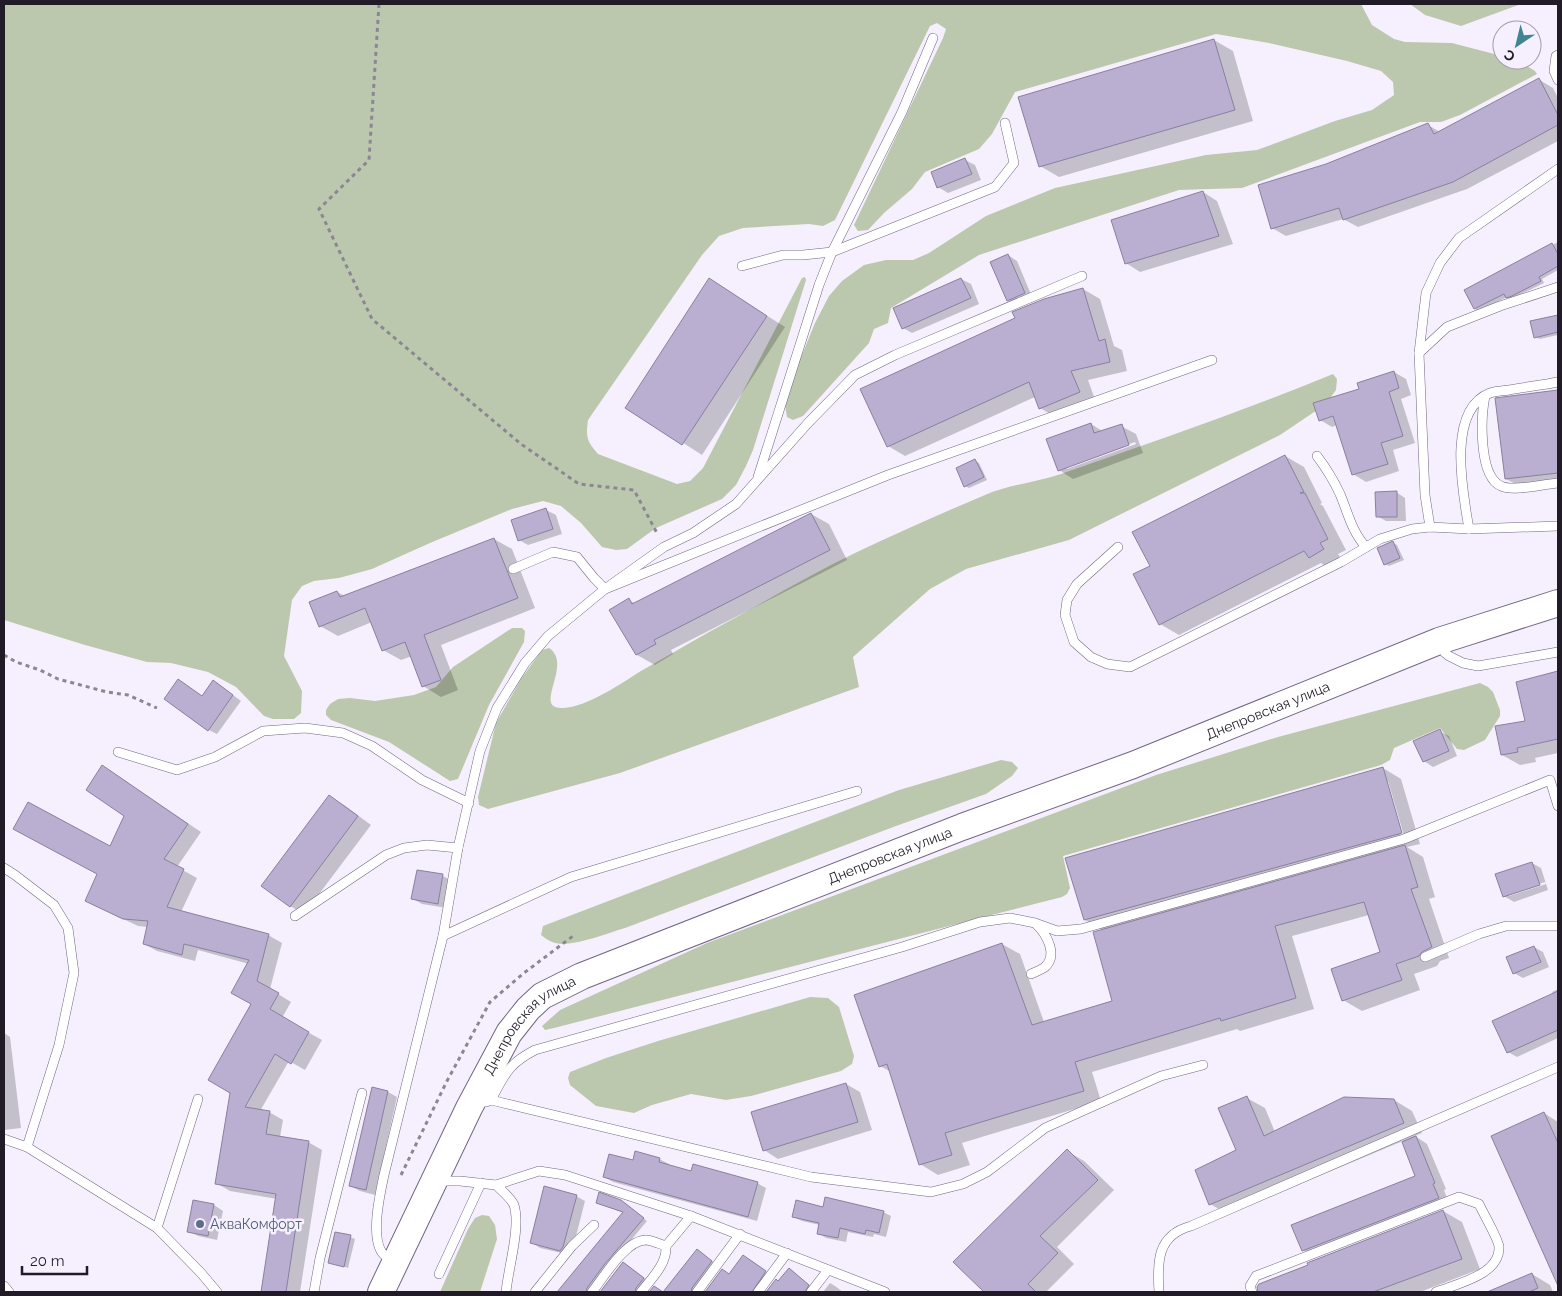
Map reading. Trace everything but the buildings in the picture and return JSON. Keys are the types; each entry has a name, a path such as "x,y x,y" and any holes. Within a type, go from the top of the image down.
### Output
{"main road":[{"name":"Днепровская улица","path":"381,1292 434,1181 480,1104 509,1033 528,1009 542,996 582,976 962,827 1133,765 1439,641 1558,602"}],"lane":[{"path":"758,480 819,286 832,252 902,112 933,38"},
{"path":"1558,55 1556,56 1554,71 1558,80"},
{"path":"742,266 784,255 832,252 995,187 1014,163 1006,123"},
{"path":"1430,527 1425,495 1419,353 1426,293 1440,263 1460,238 1558,168"},
{"path":"394,1264 382,1252 377,1241 380,1197 442,936 458,848 480,751 497,708 524,663 548,636 605,589 664,547 693,533 736,504 855,375 895,355 1082,276"},
{"path":"1419,353 1447,327 1500,306 1558,287"},
{"path":"605,589 888,476 1212,360"},
{"path":"1470,529 1462,488 1460,446 1465,421 1475,402 1491,392 1558,382"},
{"path":"1485,396 1482,410 1485,463 1492,481 1502,487 1516,488 1558,482"},
{"path":"1317,456 1327,469 1339,492 1358,539 1366,547"},
{"path":"1118,547 1077,584 1067,600 1065,615 1074,642 1091,657 1108,664 1130,667 1341,562 1380,539 1412,529 1430,527 1470,529 1558,526"},
{"path":"513,569 553,552 577,557 605,589"},
{"path":"1439,641 1445,653 1463,663 1478,666 1558,652"},
{"path":"118,752 178,770 215,757 263,731 305,728 344,734 372,746 422,780 469,803"},
{"path":"1203,1065 1161,1076 1045,1128 987,1172 963,1184 931,1192 811,1177 480,1104 507,1070 520,1058 536,1050 902,947 980,922 1010,918 1035,923 1057,931 1081,929 1404,839 1554,779 1558,806"},
{"path":"442,936 571,877 857,791"},
{"path":"295,916 386,855 404,848 427,845 458,848"},
{"path":"4,868 54,905 68,928 74,973 59,1045 27,1147"},
{"path":"1030,974 1044,968 1050,962 1049,939 1035,923"},
{"path":"1424,957 1479,934 1506,926 1558,926"},
{"path":"1159,1292 1159,1263 1165,1242 1178,1230 1558,1068"},
{"path":"314,1292 320,1258 362,1093"},
{"path":"157,1228 198,1099"},
{"path":"4,1139 27,1147 157,1228 217,1292"},
{"path":"434,1181 496,1184 526,1174 546,1171 566,1175 692,1216 828,1270 871,1290 884,1292"},
{"path":"439,1274 481,1183"},
{"path":"496,1184 514,1204 516,1216 506,1292"},
{"path":"1252,1292 1250,1286 1256,1276 1460,1197 1480,1204 1499,1247 1495,1263 1487,1272 1436,1292"},
{"path":"641,1292 661,1266 666,1254 666,1246 692,1216"},
{"path":"534,1292 572,1246 594,1225"},
{"path":"697,1292 740,1234"},
{"path":"592,1292 624,1251 635,1242 647,1240 666,1246"},
{"path":"758,1292 787,1254"},
{"path":"811,1292 828,1270"},
{"path":"4,1286 9,1292"}],"path":[{"path":"379,4 369,160 319,209 372,319 521,444 579,484 634,490 664,547"},
{"path":"4,655 16,662 40,670 58,679 128,696 157,708"}],"green space":[{"path":"4,4 1361,4 1372,25 1394,39 1405,42 1452,43 1492,53 1492,70 1533,70 1537,74 1460,115 1441,122 1420,122 1242,188 1179,190 979,255 891,308 888,323 874,329 869,343 803,416 793,420 787,417 785,405 793,377 815,323 829,296 842,281 864,265 886,260 913,260 929,253 986,216 1055,188 1206,155 1257,150 1335,121 1372,110 1394,95 1393,82 1381,71 1269,43 1216,34 1015,92 992,134 979,149 925,172 912,189 884,213 868,230 858,231 854,225 943,38 946,29 937,23 930,26 835,220 823,226 809,224 743,228 719,236 702,255 588,420 588,438 598,454 677,484 690,481 703,468 802,278 805,277 806,280 753,450 736,485 722,499 656,528 627,549 616,550 602,547 581,523 561,506 543,501 512,509 372,569 339,578 314,581 302,586 292,600 284,656 302,691 301,713 294,719 273,719 264,716 236,687 208,672 171,663 147,662 4,620"},
{"path":"1410,4 1521,4 1461,26 1425,15"},
{"path":"1333,374 1337,379 1336,390 1326,404 1280,435 1069,540 966,569 930,589 853,657 859,687 620,773 488,809 479,805 478,797 496,723 521,679 542,650 549,648 555,655 557,664 551,694 551,702 554,707 563,708 582,704 603,694 700,637 818,572 936,516 994,492 1061,474"},
{"path":"512,628 522,628 525,631 524,642 489,705 458,779 450,781 389,742 331,720 326,715 326,710 330,704 338,699 350,698 375,701 414,695 436,687 453,667"},
{"path":"1480,683 1493,692 1500,710 1500,716 1485,740 1464,750 1457,749 1440,728 1394,748 1390,760 1381,765 1063,856 1070,888 1067,894 1062,897 554,1028 545,1030 542,1026 560,1010 707,943 1156,775 1278,737"},
{"path":"1001,760 1012,762 1018,768 1012,776 986,794 625,928 578,942 563,944 546,939 541,935 543,926 899,790"},
{"path":"810,997 828,998 839,1007 854,1056 852,1064 841,1071 751,1096 726,1100 691,1094 652,1105 634,1113 596,1106 570,1085 568,1078 570,1072 606,1058"},
{"path":"482,1215 489,1216 495,1225 497,1239 480,1292 440,1292 468,1229 475,1218"}],"place":[{"name":"АкваКомфорт","path":"200,1224"}]}
